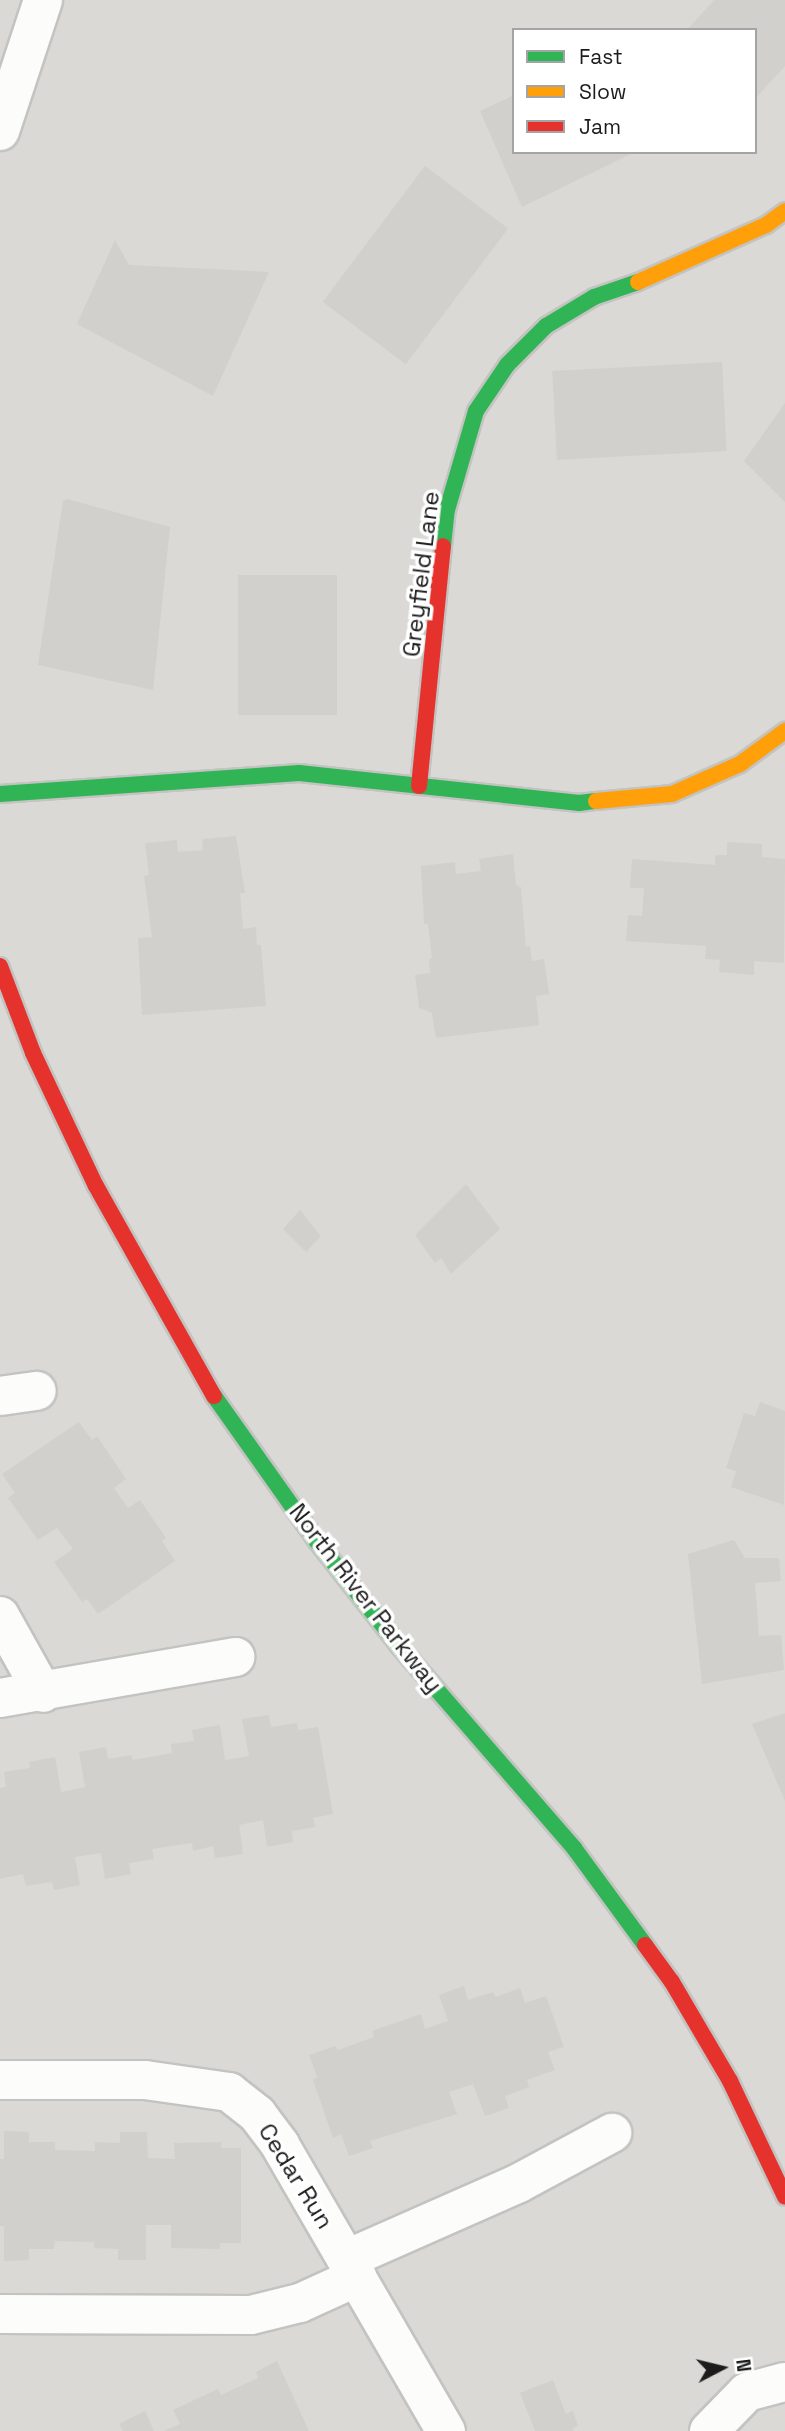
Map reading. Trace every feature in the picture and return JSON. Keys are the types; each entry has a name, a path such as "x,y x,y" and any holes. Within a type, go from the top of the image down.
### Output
{"street":[{"path":"0,131 43,0"},
{"name":"Greyfield Lane","path":"419,786 447,510 476,411 507,365 546,326 594,297 646,279 754,231 785,211"},
{"path":"0,794 299,773 579,803 672,794 740,764 785,731"},
{"name":"North River Parkway","path":"0,966 33,1053 96,1186 204,1382 316,1540 399,1646 574,1848 671,1982 730,2081 785,2197"},
{"path":"0,1616 43,1693"},
{"path":"0,1698 43,1693 235,1657"},
{"name":"Cedar Run","path":"0,2080 145,2080 229,2092 257,2114 280,2145 446,2431"},
{"path":"0,2314 251,2315 300,2303 352,2268 612,2133"},
{"path":"709,2431 747,2392 785,2382"}],"shaded area":[{"path":"0,0 785,0 785,2431 0,2431"}],"building":[{"path":"714,0 785,0 785,66 757,97 757,28 689,28"},
{"path":"512,96 512,154 631,154 522,207 480,111"},
{"path":"425,166 508,229 406,364 323,302"},
{"path":"115,240 129,265 269,272 213,396 77,324"},
{"path":"722,362 727,451 557,460 552,371"},
{"path":"785,403 785,502 744,461"},
{"path":"67,499 170,527 153,690 38,665 63,501"},
{"path":"238,575 337,575 337,715 238,715"},
{"path":"236,836 245,893 240,893 243,929 256,927 257,945 261,945 266,1006 142,1015 138,938 152,937 144,876 149,875 145,843 177,840 178,852 203,850 202,839"},
{"path":"727,842 762,844 762,857 785,859 784,963 754,961 754,975 719,972 720,960 705,959 706,946 626,941 628,915 642,916 644,888 630,888 632,859 715,865 715,855 727,855"},
{"path":"513,854 516,885 521,887 526,947 530,946 532,961 544,959 549,994 536,996 539,1025 436,1038 432,1013 419,1008 415,975 430,973 429,959 432,958 428,924 424,924 421,866 455,862 456,874 481,871 479,859"},
{"path":"466,1184 500,1229 451,1274 441,1258 435,1263 415,1235"},
{"path":"300,1210 321,1236 306,1252 283,1229"},
{"path":"760,1402 785,1411 784,1505 731,1487 736,1471 726,1468 744,1413 755,1416"},
{"path":"79,1422 92,1440 97,1436 126,1479 114,1488 128,1508 140,1500 166,1538 162,1541 175,1561 98,1614 87,1599 82,1602 54,1562 73,1549 57,1528 38,1540 8,1498 15,1493 2,1474"},
{"path":"734,1540 745,1558 779,1558 781,1581 755,1583 759,1636 781,1635 784,1670 702,1684 688,1554"},
{"path":"785,1713 785,1801 752,1724"},
{"path":"269,1715 271,1727 297,1723 298,1730 318,1727 333,1814 313,1818 315,1827 292,1831 293,1842 267,1847 263,1820 239,1825 243,1854 215,1858 213,1846 193,1851 192,1843 152,1849 154,1859 129,1863 131,1874 105,1879 101,1853 75,1857 80,1885 54,1890 52,1882 26,1886 23,1874 0,1879 0,1788 6,1787 4,1772 30,1768 29,1762 55,1757 61,1792 85,1787 79,1752 106,1747 108,1759 131,1755 133,1760 172,1753 171,1744 194,1741 192,1730 220,1725 225,1760 249,1756 242,1719"},
{"path":"464,1986 468,2000 493,1992 496,1997 520,1988 525,2003 546,1996 564,2047 548,2052 555,2070 527,2080 529,2087 505,2096 509,2108 485,2116 473,2084 449,2092 457,2114 370,2141 373,2148 349,2156 341,2134 333,2138 313,2080 317,2077 309,2055 335,2046 338,2050 374,2037 372,2031 421,2014 425,2029 448,2021 439,1995"},
{"path":"4,2131 29,2132 29,2142 55,2142 55,2150 95,2151 95,2142 120,2143 120,2132 147,2132 148,2158 175,2159 174,2143 222,2142 221,2148 241,2148 241,2243 220,2243 220,2249 171,2248 171,2225 146,2225 146,2260 118,2260 118,2249 94,2248 94,2242 55,2241 54,2249 29,2249 29,2260 4,2261 4,2226 0,2226 0,2159 4,2159"},
{"path":"277,2361 309,2431 164,2431 180,2424 173,2410 218,2389 221,2395 258,2378 256,2372"},
{"path":"553,2380 566,2414 573,2411 578,2426 573,2428 574,2431 535,2431 520,2393"},
{"path":"145,2411 154,2431 123,2431 119,2424"}],"traffic: fast":[{"path":"443,546 447,510 476,411 507,365 546,326 594,297 638,282"},
{"path":"0,794 299,773 579,803 596,801"},
{"path":"214,1396 316,1540 399,1646 574,1848 645,1945"}],"traffic: slow":[{"path":"638,282 766,225 785,211"},
{"path":"596,801 672,794 740,764 785,731"}],"traffic: jam":[{"path":"419,786 443,546"},
{"path":"0,966 33,1053 96,1186 214,1396"},
{"path":"645,1945 672,1982 730,2081 785,2197"}]}
